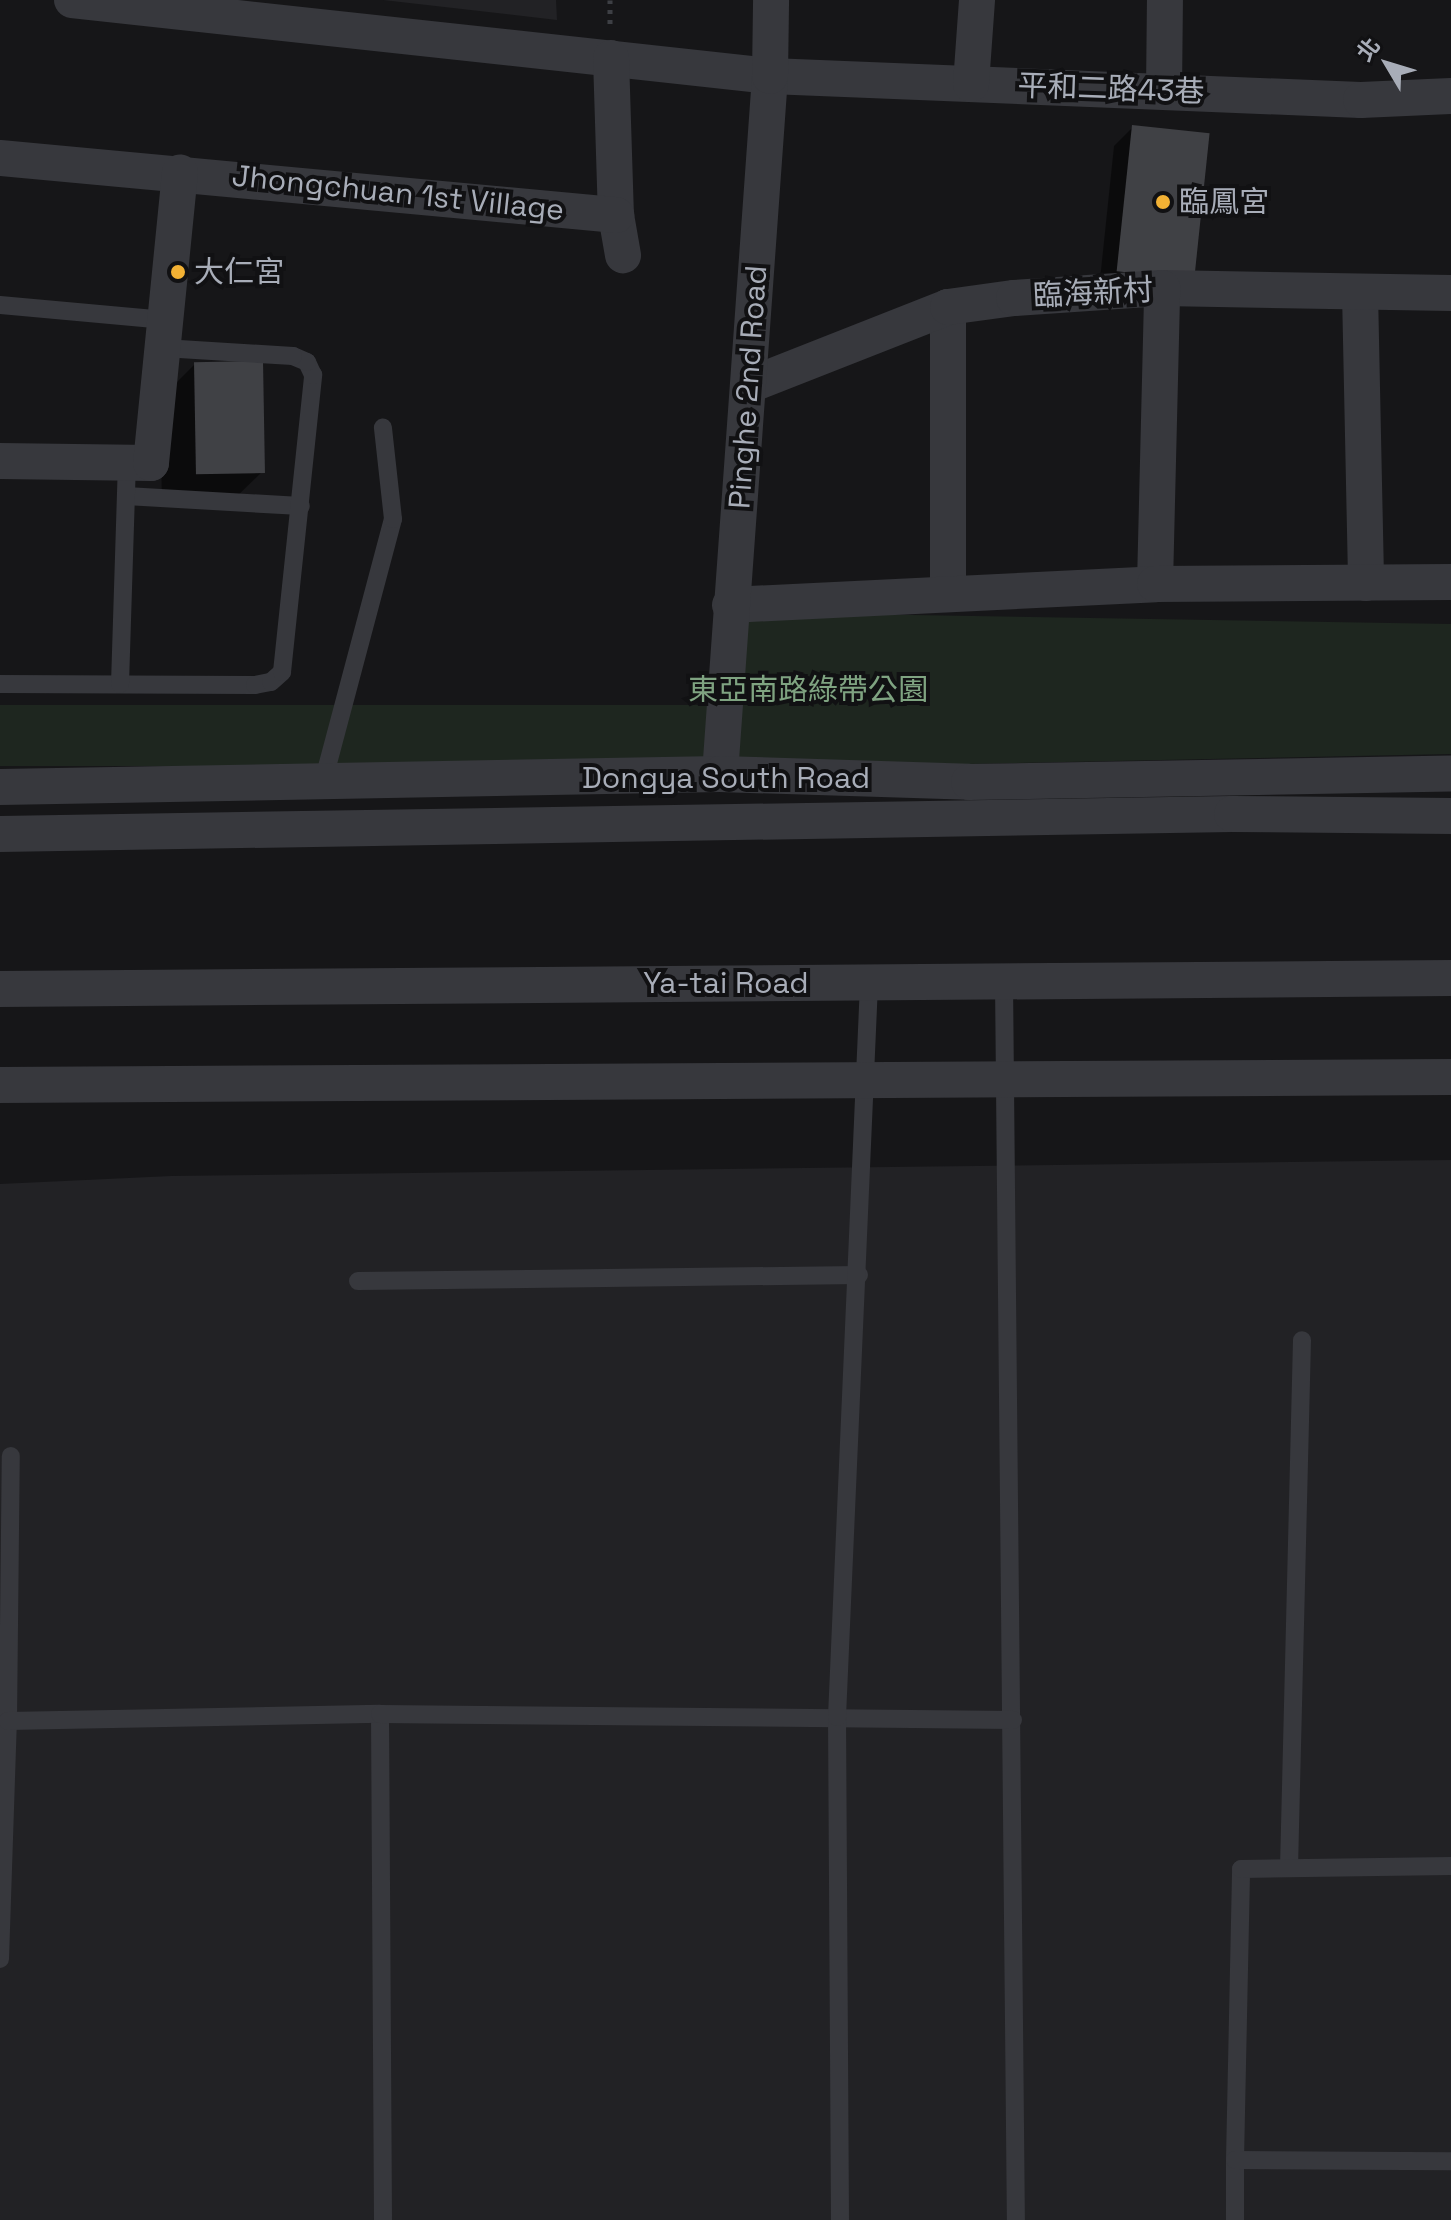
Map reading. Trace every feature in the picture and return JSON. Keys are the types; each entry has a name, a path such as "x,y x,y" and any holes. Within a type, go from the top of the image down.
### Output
{"street":[{"name":"平和二路43巷","path":"72,0 770,76 1361,100 1451,96"},
{"name":"Pinghe 2nd Road","path":"720,774 730,605 750,385 770,76 771,0"},
{"path":"971,84 977,0"},
{"path":"1164,91 1165,0"},
{"path":"611,58 616,215 623,255"},
{"name":"Jhongchuan 1st Village","path":"0,158 180,172 616,215"},
{"path":"0,461 126,479 151,463 180,172"},
{"path":"1155,584 1162,288"},
{"name":"臨海新村","path":"750,385 948,307 1162,288 1451,293"},
{"path":"1360,292 1366,583"},
{"path":"948,307 948,592"},
{"path":"730,605 1155,584 1451,582"},
{"name":"Dongya South Road","path":"0,787 720,774 969,782 1451,774"},
{"name":"Dongya South Road","path":"0,834 1232,814 1451,816"},
{"name":"Ya-tai Road","path":"0,989 869,985 1451,978"},
{"path":"0,1085 1451,1077"}],"lane":[{"path":"0,305 293,356 307,362 313,375 282,672 271,682 255,685 0,684"},
{"path":"323,782 393,519 383,428"},
{"path":"120,684 126,479 301,506"},
{"path":"1004,981 1001,1079 1013,1720 1016,2220"},
{"path":"840,2220 837,1717 868,1080 869,985"},
{"path":"358,1281 859,1275"},
{"path":"1289,1868 1302,1340"},
{"path":"0,1959 8,1721 11,1456"},
{"path":"8,1721 380,1714 1013,1720"},
{"path":"380,1714 383,2220"},
{"path":"1235,2220 1241,1869 1451,1866"},
{"path":"1235,2160 1451,2161"}],"shaded area":[{"path":"383,0 556,0 557,20"},
{"path":"1451,1160 1451,2220 0,2220 0,1184 171,1176"}],"green space":[{"name":"東亞南路綠帶公園","path":"735,612 1451,624 1451,754 723,769"},
{"name":"東亞南路綠帶公園","path":"0,705 718,705 718,766 0,766"}],"building":[{"name":"臨鳳宮","path":"1132,125 1210,133 1194,279 1117,271"},
{"path":"263,361 265,473 196,474 194,362"}],"place":[{"name":"臨鳳宮","path":"1163,202"},
{"name":"大仁宮","path":"178,272"}]}
